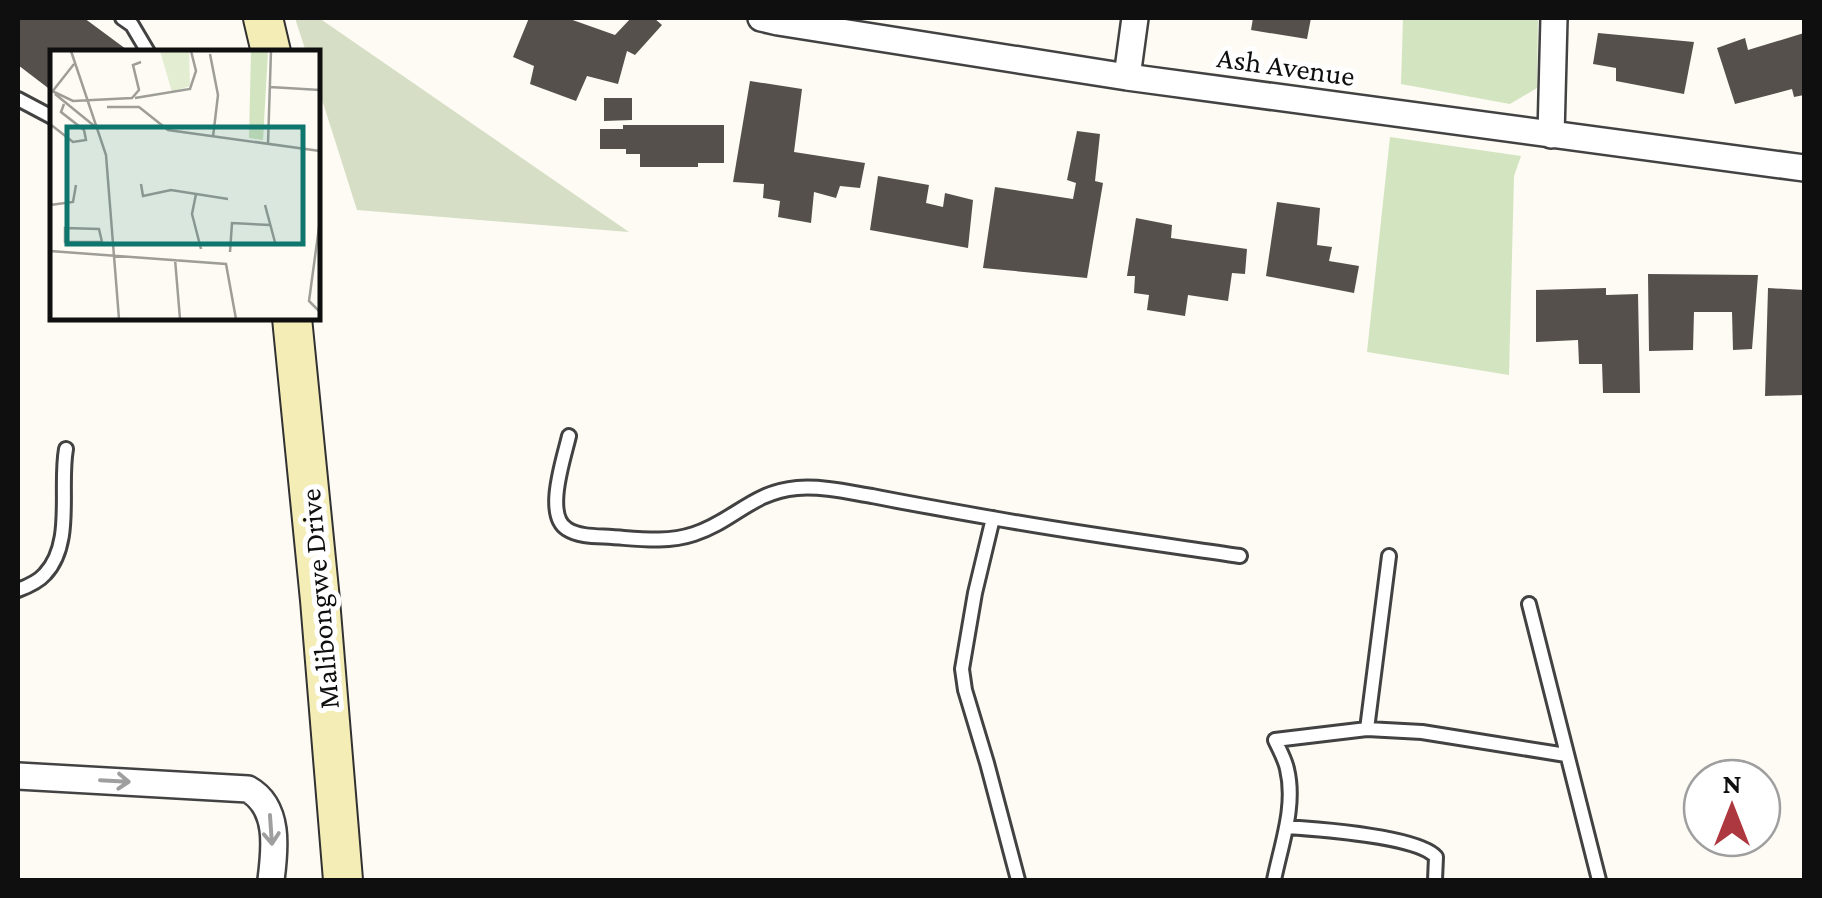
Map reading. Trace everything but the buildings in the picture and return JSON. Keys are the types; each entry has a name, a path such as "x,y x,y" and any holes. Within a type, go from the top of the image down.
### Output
{"main road":[{"path":"238,18 245,50"},
{"path":"263,18 271,50"},
{"name":"Malibongwe Drive","path":"292,320 343,880"},
{"name":"Malibongwe Drive","path":"317,320 331,460 358,880"}],"street":[{"name":"Ash Avenue","path":"761,18 1127,77 1804,168"},
{"path":"1127,77 1134,18"},
{"path":"1550,135 1554,18"},
{"path":"18,776 248,790 258,794 269,809 272,822 271,880"}],"lane":[{"path":"122,18 132,25 147,50"},
{"path":"18,100 50,116"},
{"path":"569,436 556,510 568,530 585,535 666,541 717,524 757,498 803,487 1240,556"},
{"path":"18,590 44,576 58,554 66,449"},
{"path":"992,518 962,669 1018,880"},
{"path":"1367,730 1390,556"},
{"path":"1529,604 1600,880"},
{"path":"1274,880 1289,796 1288,769 1275,740 1367,730 1422,732 1566,755"},
{"path":"1286,827 1353,832 1426,848 1436,857 1436,880"}],"green space":[{"path":"295,18 319,18 629,232 357,210 320,93 320,50 305,50"},
{"path":"1403,18 1538,18 1537,88 1510,104 1401,84"},
{"path":"1390,137 1521,156 1514,176 1509,375 1367,352"}]}
